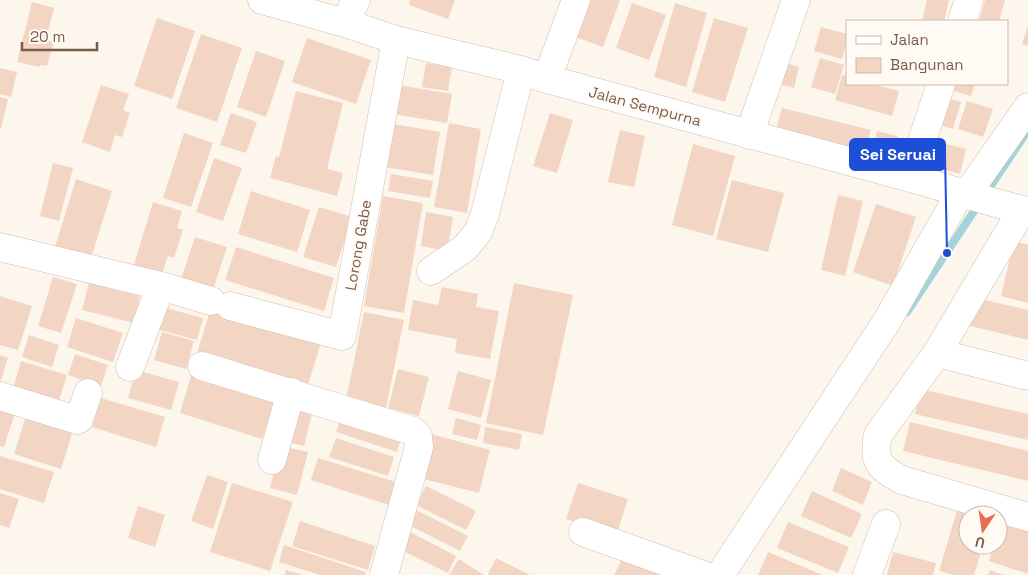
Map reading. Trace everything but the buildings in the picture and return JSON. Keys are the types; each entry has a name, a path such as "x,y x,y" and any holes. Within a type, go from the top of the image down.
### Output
{"street":[{"name":"Jalan Sempurna","path":"262,0 350,11 396,40 521,70 749,135 910,177 958,203 1020,210"},
{"path":"548,79 576,0"},
{"path":"749,135 796,0"},
{"path":"962,20 969,0"},
{"name":"Lorong Gabe","path":"0,247 161,286 342,336 396,40"},
{"path":"431,272 465,248 478,232 485,214 521,70"},
{"path":"910,177 941,85"},
{"path":"720,575 886,321 958,203 1028,106"},
{"path":"1020,210 937,353 878,435 875,449 877,462 885,471 902,480 1028,516"},
{"path":"130,367 161,286"},
{"path":"937,353 1028,376"},
{"path":"202,366 413,431 418,436 420,447 384,575"},
{"path":"272,460 291,392"},
{"path":"0,396 77,420 88,393"},
{"path":"867,575 886,524"},
{"path":"583,532 703,575"}],"waterway":[{"path":"907,312 1028,130"}],"place":[{"name":"Sei Seruai","path":"947,253"}]}
